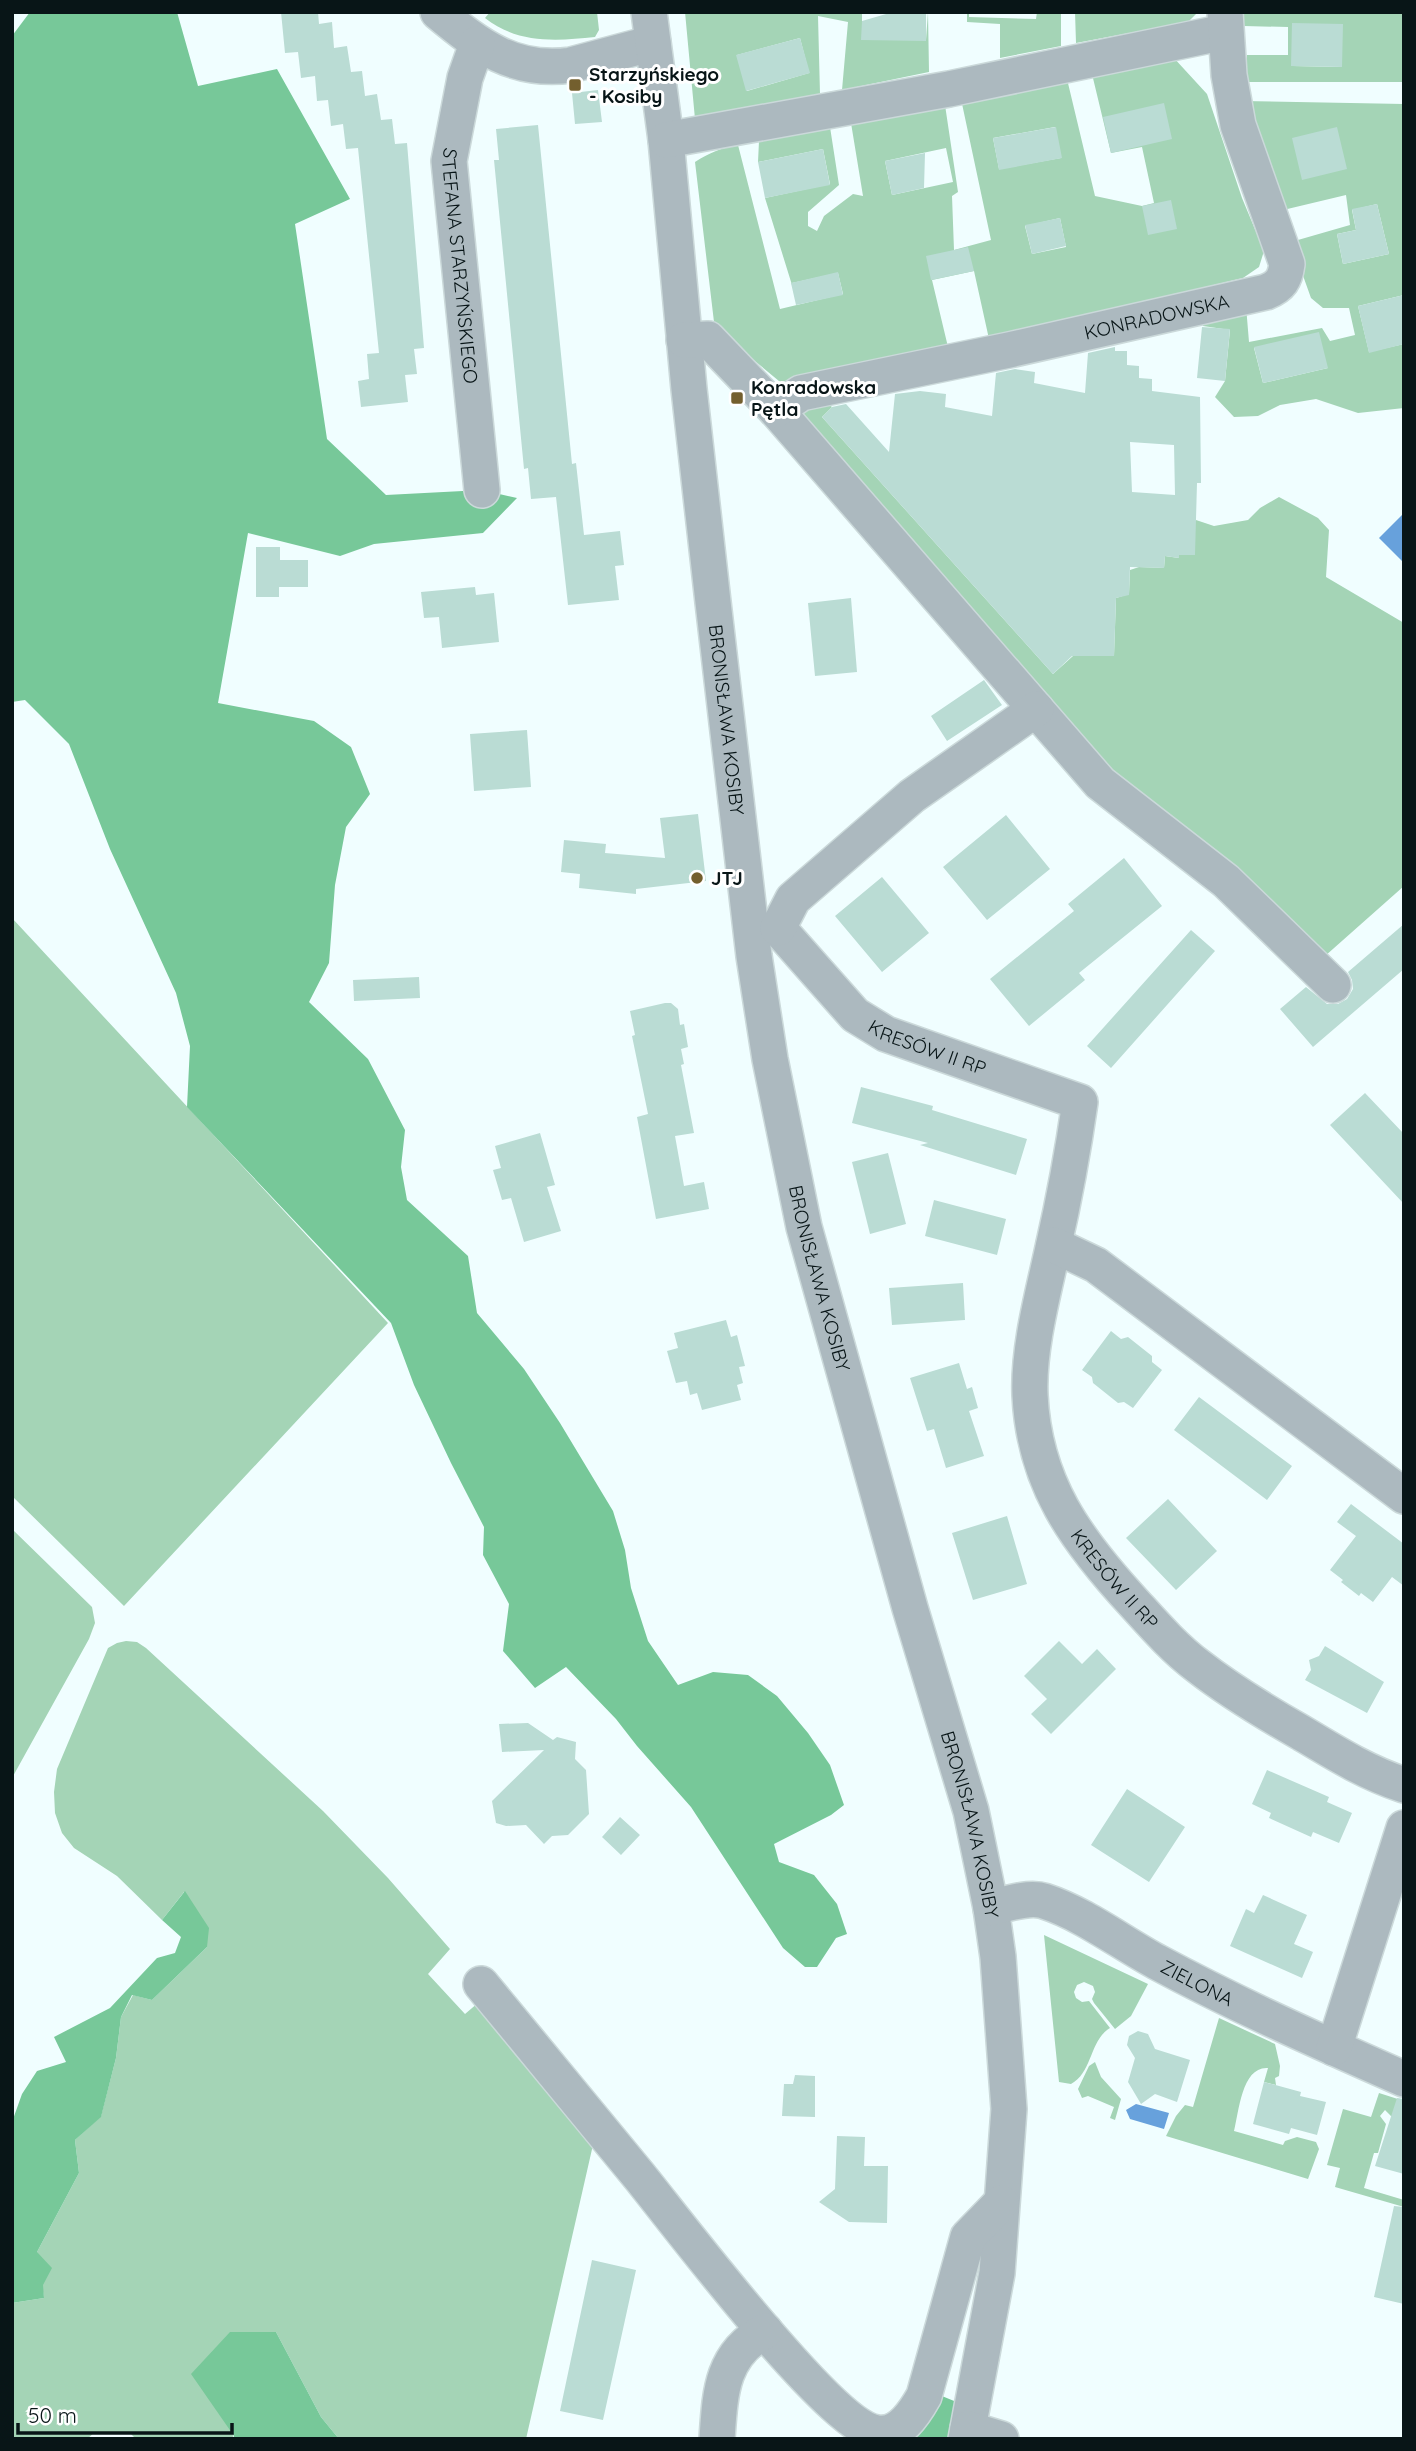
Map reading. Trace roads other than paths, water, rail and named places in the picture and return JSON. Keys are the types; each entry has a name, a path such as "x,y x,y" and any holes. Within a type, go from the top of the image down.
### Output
{"street":[{"path":"438,12 477,44 501,57 532,65 558,66 651,28"},
{"name":"KONRADOWSKA","path":"666,140 950,89 1225,22 1232,96 1238,125 1287,264 1285,276 1278,287 1060,339 801,393 776,410"},
{"name":"BRONISŁAWA KOSIBY","path":"651,28 666,140 684,340 765,932 770,1059 804,1227 910,1608 971,1811 998,1956 1010,2109 997,2273 967,2434"},
{"name":"STEFANA STARZYŃSKIEGO","path":"477,44 465,78 449,161 482,490"},
{"path":"684,340 708,339 776,410 1100,783 1226,881 1333,985"},
{"path":"765,932 793,899 912,796 1036,709"},
{"name":"KRESÓW II RP","path":"765,932 855,1015 886,1034 1080,1102 1042,1297 1030,1392 1033,1431 1054,1497 1075,1534 1107,1574 1155,1627 1196,1665 1234,1692 1374,1775 1404,1785"},
{"path":"1054,1245 1096,1265 1404,1496"},
{"path":"1334,2048 1404,1828"},
{"name":"ZIELONA","path":"991,1908 1041,1900 1086,1921 1186,1977 1404,2079"},
{"path":"481,1984 765,2331 821,2392 862,2428 880,2434 901,2426 912,2418 924,2396 968,2237 1001,2203"},
{"path":"717,2439 721,2388 735,2354 751,2339 765,2331"},
{"path":"967,2434 1002,2439"}],"water":[{"path":"1404,513 1404,563 1379,538"},
{"path":"1136,2104 1169,2113 1164,2129 1130,2119 1126,2110"}],"place":[{"name":"Starzyńskiego - Kosiby","path":"575,85"},
{"name":"Konradowska Pętla","path":"737,398"},
{"name":"JTJ","path":"697,878"}]}
